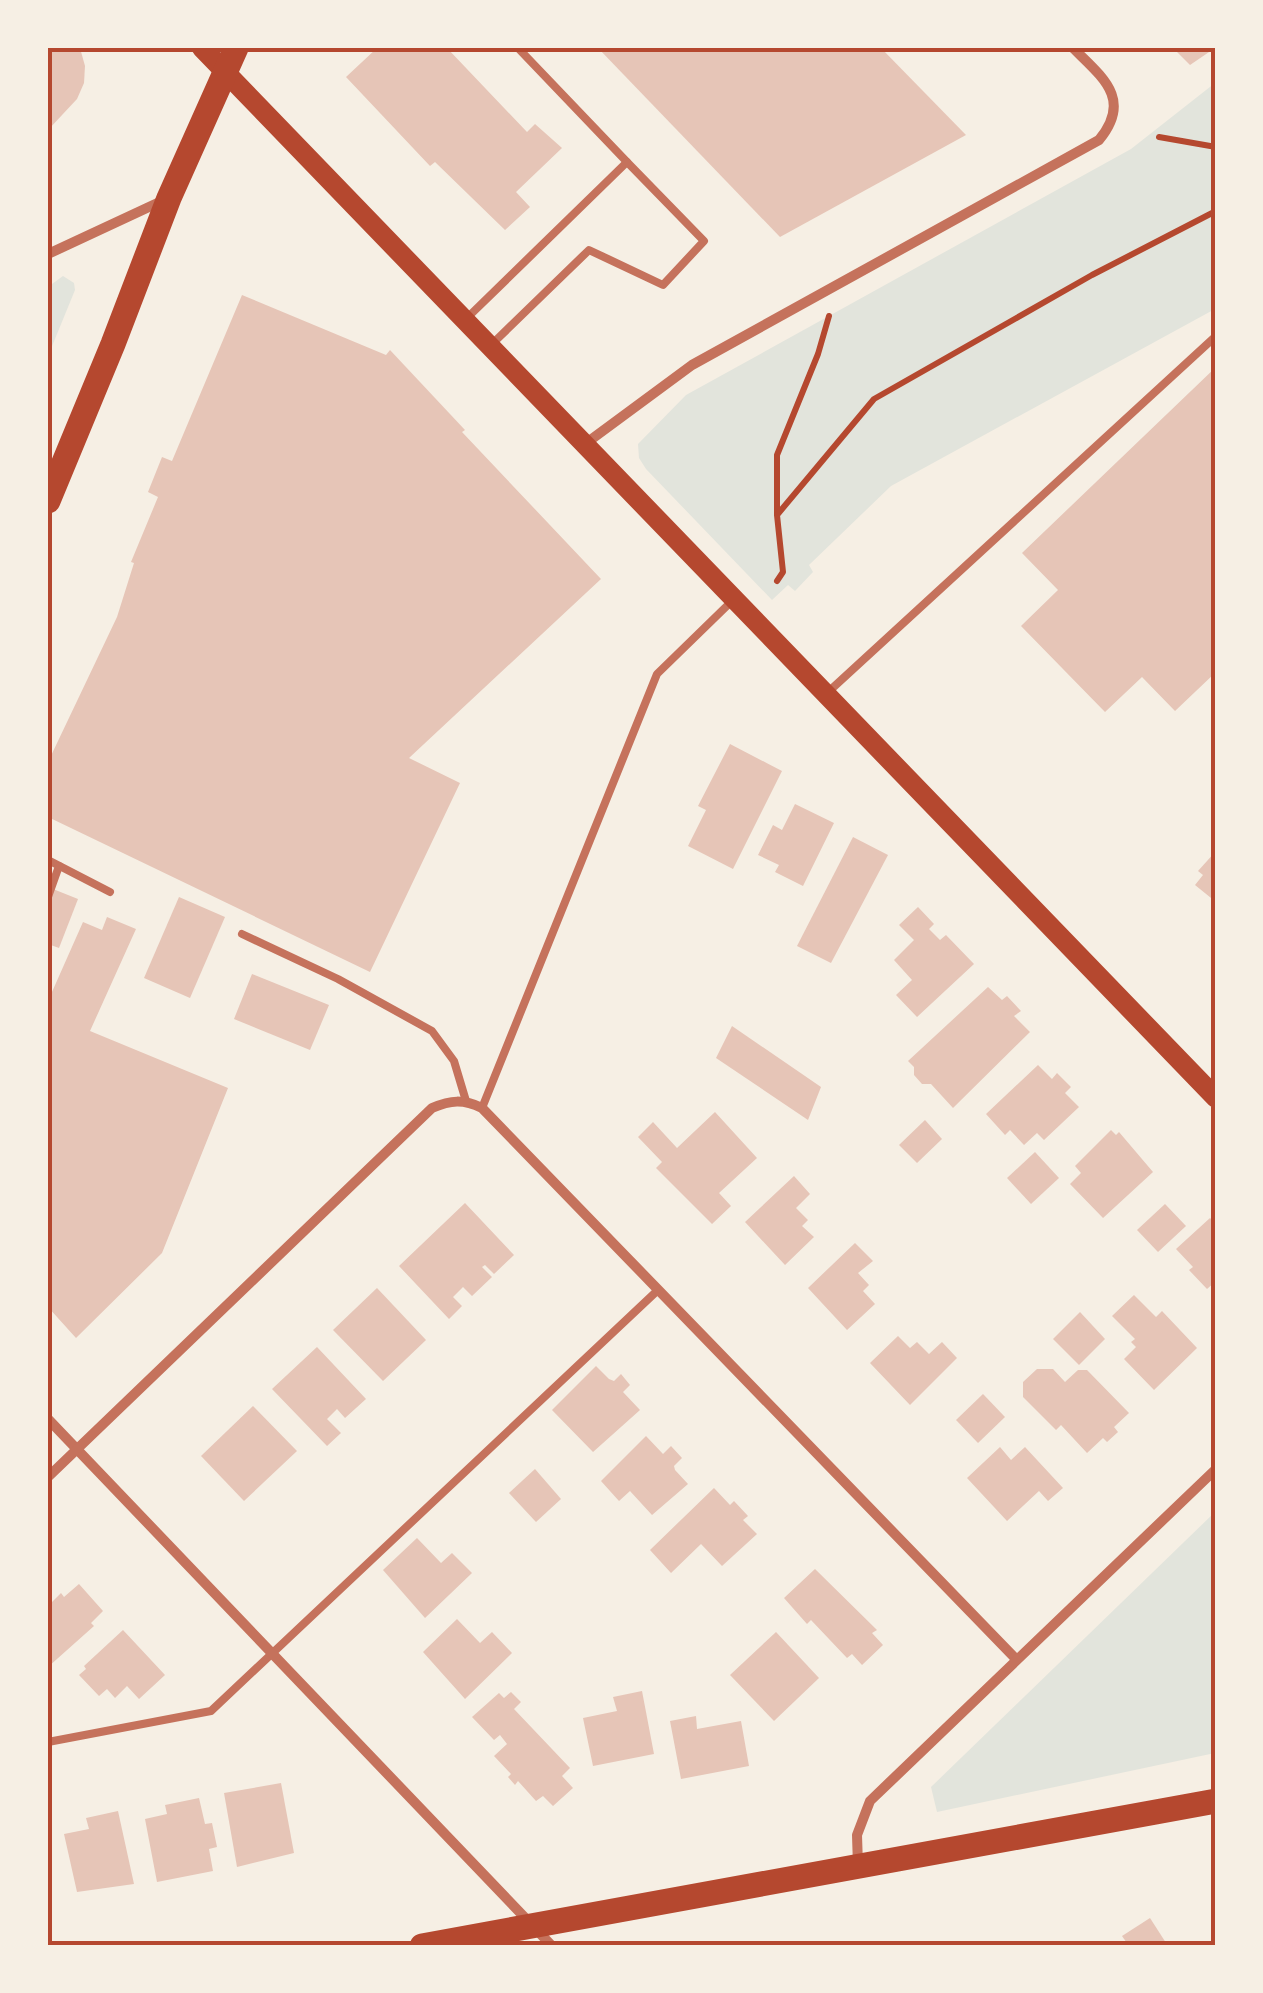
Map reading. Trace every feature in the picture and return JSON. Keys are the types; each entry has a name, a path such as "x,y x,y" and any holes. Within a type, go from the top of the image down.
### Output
{"main road":[{"path":"202,48 1216,1098"},
{"path":"48,501 169,198 236,48"},
{"path":"422,1946 1216,1801"}],"street":[{"path":"585,444 692,365 1099,140 1114,114 1112,91 1073,48"},
{"path":"48,254 169,198"},
{"path":"48,1477 432,1108 450,1101 466,1101 482,1108 1016,1659"},
{"path":"48,1419 552,1946"},
{"path":"858,1866 857,1835 870,1800 1216,1468"}],"lane":[{"path":"490,346 589,250 663,284 704,241 518,48"},
{"path":"465,320 627,162"},
{"path":"826,694 1216,336"},
{"path":"482,1108 657,674 735,599"},
{"path":"48,860 110,892"},
{"path":"48,897 59,866"},
{"path":"242,934 338,979 432,1032 454,1061 466,1101"},
{"path":"48,1742 211,1711 658,1290"}],"path":[{"path":"1160,138 1216,147"},
{"path":"777,515 874,399 1092,275 1216,211"},
{"path":"776,581 783,572 777,515 778,455 818,354 839,284"}],"shaded area":[{"path":"1215,83 1215,309 891,486 809,565 813,572 795,591 788,585 772,600 646,469 639,458 638,444 686,395 1131,149"},
{"path":"63,276 74,283 75,290 48,356 48,287"},
{"path":"1215,1512 1215,1753 937,1812 931,1787"}],"building":[{"path":"48,48 80,48 85,66 84,83 77,99 48,130"},
{"path":"377,48 447,48 527,132 535,124 562,148 516,192 530,207 505,230 435,162 430,166 346,77"},
{"path":"598,48 881,48 966,135 780,237"},
{"path":"1173,48 1215,48 1190,65"},
{"path":"242,295 386,355 390,350 601,579 409,758 460,783 370,972 48,817 48,762 117,617 134,563 131,562 158,497 148,492 162,457 172,461"},
{"path":"1216,367 1216,672 1175,711 1142,677 1105,712 1021,626 1058,590 1022,553"},
{"path":"730,744 782,771 733,869 688,846 706,810 698,806"},
{"path":"795,804 834,823 803,886 775,872 779,865 758,855 773,825 782,830"},
{"path":"853,837 888,855 831,963 797,946"},
{"path":"1216,851 1216,902 1195,885 1203,875 1198,871"},
{"path":"48,887 78,899 59,948 48,944"},
{"path":"179,897 225,917 190,998 144,978"},
{"path":"918,907 934,924 929,929 940,940 946,935 974,964 917,1017 896,995 912,980 894,960 914,940 899,925"},
{"path":"107,917 136,929 90,1031 228,1088 162,1253 76,1338 48,1307 48,1001 83,922 102,930"},
{"path":"252,974 329,1005 310,1050 234,1019"},
{"path":"988,987 1002,1000 1007,996 1021,1011 1014,1016 1030,1032 953,1108 931,1084 922,1084 908,1061"},
{"path":"732,1026 821,1087 808,1120 716,1058"},
{"path":"1038,1065 1052,1079 1057,1073 1071,1087 1065,1093 1079,1107 1044,1140 1037,1133 1024,1145 1010,1130 1005,1135 986,1114"},
{"path":"715,1112 757,1158 719,1193 731,1206 712,1224 656,1168 662,1162 638,1137 653,1122 677,1148"},
{"path":"925,1120 942,1139 917,1163 899,1145"},
{"path":"1111,1130 1116,1135 1119,1132 1153,1172 1103,1218 1070,1184 1081,1173 1075,1166"},
{"path":"1035,1152 1059,1178 1031,1204 1007,1178"},
{"path":"794,1176 810,1194 796,1208 808,1220 802,1226 814,1237 785,1265 745,1222"},
{"path":"465,1203 514,1255 494,1274 485,1265 482,1267 492,1277 472,1296 463,1287 453,1297 462,1306 449,1319 399,1266"},
{"path":"1165,1204 1186,1226 1158,1252 1137,1230"},
{"path":"1210,1218 1216,1224 1216,1281 1207,1289 1176,1249"},
{"path":"855,1243 873,1261 858,1273 869,1285 863,1291 875,1304 847,1330 808,1288"},
{"path":"377,1288 426,1340 383,1381 333,1330"},
{"path":"1134,1295 1156,1317 1162,1311 1197,1348 1154,1390 1124,1359 1136,1347 1131,1342 1135,1339 1112,1316"},
{"path":"1080,1312 1105,1339 1079,1365 1053,1339"},
{"path":"898,1336 910,1348 917,1342 929,1354 942,1342 957,1358 910,1405 870,1363"},
{"path":"317,1347 366,1399 345,1418 337,1409 327,1419 341,1433 327,1446 272,1389"},
{"path":"596,1366 614,1381 621,1374 630,1385 623,1392 640,1410 593,1452 552,1410"},
{"path":"1037,1369 1053,1369 1065,1382 1078,1370 1087,1370 1129,1413 1114,1427 1118,1432 1107,1442 1103,1438 1087,1453 1061,1425 1056,1430 1023,1397 1023,1382"},
{"path":"983,1394 1005,1417 978,1443 956,1420"},
{"path":"253,1406 297,1451 244,1501 201,1456"},
{"path":"646,1436 663,1454 671,1446 682,1458 674,1466 688,1484 652,1515 630,1491 619,1501 601,1481"},
{"path":"1000,1447 1011,1460 1025,1447 1063,1488 1048,1501 1039,1491 1007,1521 967,1478"},
{"path":"535,1469 561,1499 536,1522 509,1493"},
{"path":"714,1488 730,1505 734,1501 748,1516 743,1520 757,1534 722,1566 701,1544 671,1573 650,1550"},
{"path":"417,1538 441,1563 452,1553 472,1573 425,1618 383,1570"},
{"path":"815,1569 877,1630 872,1633 883,1645 862,1665 852,1654 847,1658 811,1620 807,1624 784,1598"},
{"path":"79,1584 103,1611 91,1623 94,1626 48,1667 48,1606 61,1593 64,1597"},
{"path":"457,1619 480,1643 492,1632 512,1653 465,1699 423,1652"},
{"path":"123,1630 165,1675 139,1699 127,1686 115,1698 107,1689 99,1696 79,1675"},
{"path":"776,1632 819,1678 774,1721 730,1675"},
{"path":"642,1691 654,1754 593,1766 583,1718 617,1711 613,1697"},
{"path":"511,1692 521,1702 514,1709 570,1768 562,1776 573,1788 553,1806 543,1796 536,1801 518,1781 515,1785 508,1777 511,1774 494,1756 507,1744 500,1735 494,1740 472,1717 499,1693 504,1698"},
{"path":"696,1716 697,1729 741,1721 749,1766 681,1779 670,1721"},
{"path":"281,1783 294,1853 237,1867 224,1793"},
{"path":"199,1798 205,1824 212,1823 217,1847 209,1849 213,1871 157,1882 145,1819 167,1814 165,1805"},
{"path":"118,1811 134,1884 77,1892 64,1834 89,1829 86,1818"},
{"path":"1150,1918 1168,1946 1129,1946 1122,1936"}]}
